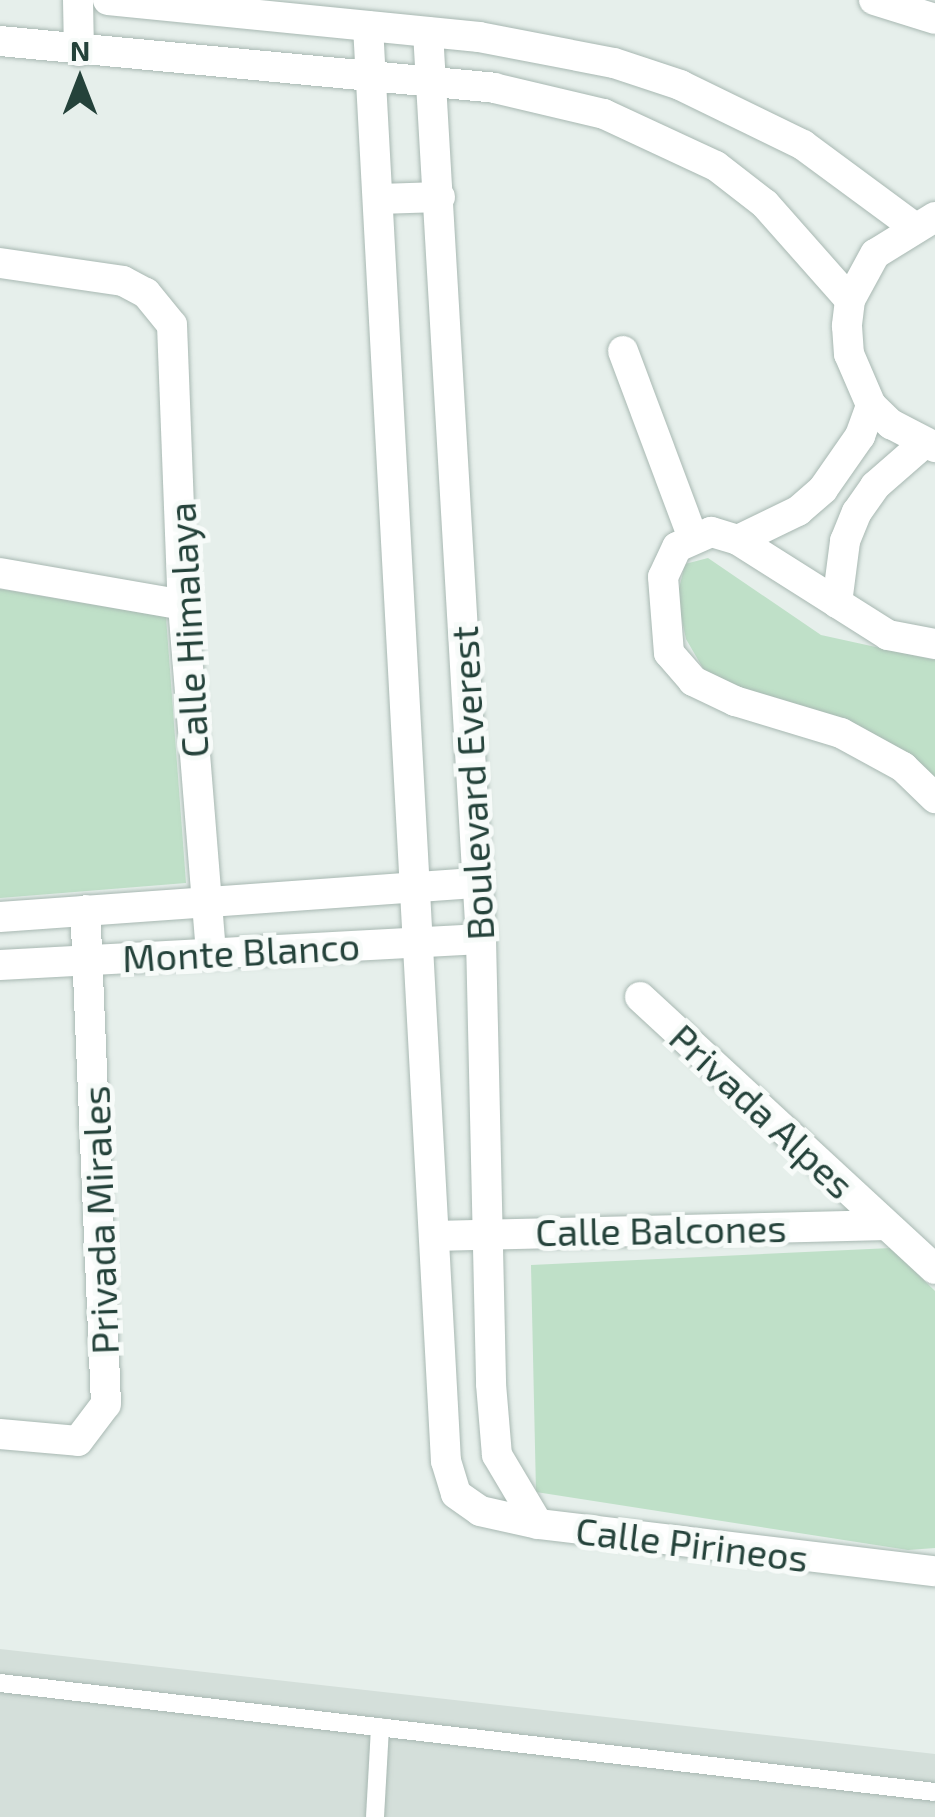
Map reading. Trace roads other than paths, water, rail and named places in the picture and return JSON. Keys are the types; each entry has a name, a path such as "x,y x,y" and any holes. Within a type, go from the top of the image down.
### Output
{"street":[{"path":"78,0 79,51"},
{"path":"108,0 548,48 680,84 803,145 924,222 876,254 850,300 849,354 871,404 929,446 875,486 858,512 841,557 837,603"},
{"path":"874,0 935,19"},
{"name":"Boulevard Everest","path":"368,26 412,888 438,1236 446,1461 456,1494"},
{"name":"Boulevard Everest","path":"428,32 482,940 498,1455 538,1524"},
{"path":"0,41 432,81 544,97 662,136 765,204 850,300"},
{"path":"379,200 440,197"},
{"name":"Calle Himalaya","path":"0,263 124,281 163,309 178,355 183,606 211,954"},
{"path":"623,352 692,536"},
{"path":"738,540 798,511 823,490 844,464 871,404"},
{"path":"935,644 888,635 738,540 711,532 692,536 677,548 663,578 662,606 670,653 693,680 735,701 841,733 903,767 935,798"},
{"path":"0,573 183,606"},
{"name":"Monte Blanco","path":"0,916 478,883"},
{"name":"Privada Mirales","path":"0,1434 78,1441 106,1404 91,960 85,910"},
{"name":"Monte Blanco","path":"0,965 482,940"},
{"name":"Privada Alpes","path":"640,997 935,1269"},
{"name":"Calle Balcones","path":"438,1236 884,1224"},
{"name":"Calle Pirineos","path":"456,1494 480,1511 538,1524 935,1571"}],"lane":[{"path":"0,1682 935,1792"},
{"path":"375,1817 380,1726"}]}
